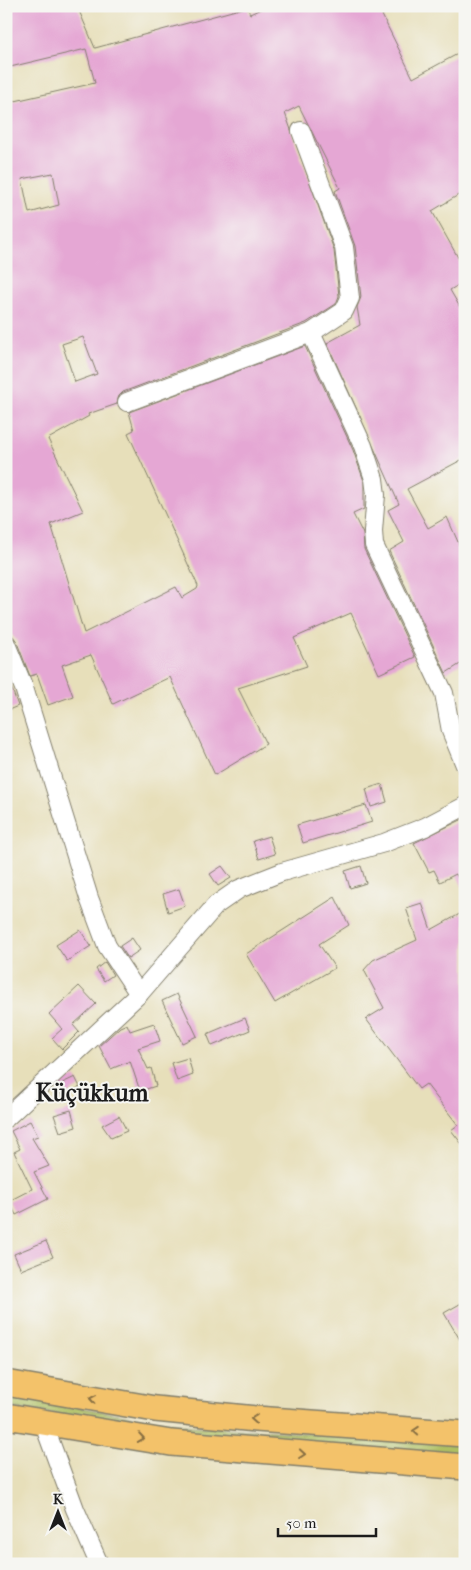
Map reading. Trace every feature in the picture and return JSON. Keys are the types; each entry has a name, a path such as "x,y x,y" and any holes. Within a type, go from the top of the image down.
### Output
{"highway":[{"path":"6,1383 154,1409 256,1419 465,1434"},
{"path":"6,1416 171,1443 465,1467"}],"street":[{"path":"127,402 311,333 344,311 350,298 344,247 300,130"},
{"path":"311,333 363,446 374,479 376,495 373,531 374,545 444,693 451,730 465,765"},
{"path":"6,644 24,688 89,898 107,946 139,994"},
{"path":"6,1118 139,994 216,905 239,889 282,872 384,843 425,827 465,806"},
{"path":"43,1422 75,1509 99,1564"}],"green space":[{"path":"6,1395 189,1426 465,1443 465,1459 256,1444 6,1407"}],"building":[{"path":"6,6 77,6 95,48 247,7 250,14 267,6 397,6 382,15 413,78 465,50 465,191 432,211 465,270 465,281 450,290 461,309 465,307 465,458 407,489 428,528 447,517 462,551 465,549 465,661 446,673 389,551 404,542 388,510 399,504 327,343 360,325 357,307 361,297 355,246 335,191 340,188 299,106 285,113 334,250 339,296 336,304 306,323 123,392 119,396 117,404 88,414 89,416 48,439 83,511 51,524 84,633 176,587 182,598 197,589 198,586 128,433 134,430 129,412 305,346 353,450 364,481 364,509 353,514 363,534 364,549 415,657 379,674 351,613 294,638 307,666 238,688 266,744 215,775 170,677 113,704 91,655 62,665 73,696 48,705 37,674 30,676 16,640 12,635 6,634 6,103 95,83 86,49 6,68","holes":["53,173 59,205 29,213 22,179","83,337 97,374 75,382 62,344"]},
{"path":"6,673 18,706 6,711"},
{"path":"382,784 387,802 371,807 366,789"},
{"path":"366,805 372,822 303,843 297,825"},
{"path":"465,818 465,891 456,874 440,882 434,870 429,872 414,843"},
{"path":"269,836 275,854 259,859 253,841"},
{"path":"222,866 231,878 218,886 210,874"},
{"path":"361,866 366,883 350,888 345,871"},
{"path":"179,889 185,906 168,912 163,894"},
{"path":"335,897 349,925 319,944 335,968 275,1003 246,954"},
{"path":"422,903 431,930 465,911 465,1148 451,1130 458,1125 426,1084 419,1089 366,1019 384,1008 364,970 373,960 417,940 406,908"},
{"path":"80,930 91,946 67,961 56,945"},
{"path":"132,938 140,950 128,958 120,946"},
{"path":"105,962 113,975 104,981 96,969"},
{"path":"79,986 96,1004 73,1025 79,1032 62,1049 52,1038 62,1029 49,1014"},
{"path":"177,994 197,1036 182,1043 162,1001"},
{"path":"245,1018 250,1030 212,1046 207,1034"},
{"path":"154,1023 160,1041 138,1048 148,1069 151,1068 156,1086 140,1091 130,1061 111,1069 99,1046 120,1027 127,1024 130,1031"},
{"path":"188,1058 193,1075 177,1081 171,1063"},
{"path":"75,1077 80,1087 62,1097 56,1086"},
{"path":"71,1110 76,1127 60,1132 54,1115"},
{"path":"119,1116 127,1131 111,1138 102,1125"},
{"path":"30,1121 38,1136 32,1138 49,1166 34,1172 48,1199 16,1215 9,1201 32,1189 14,1152 20,1149 11,1131"},
{"path":"46,1241 53,1257 21,1270 14,1254"},
{"path":"465,1301 465,1348 444,1313"}],"district":[{"name":"Küçükkum","path":"92,1093"}]}
